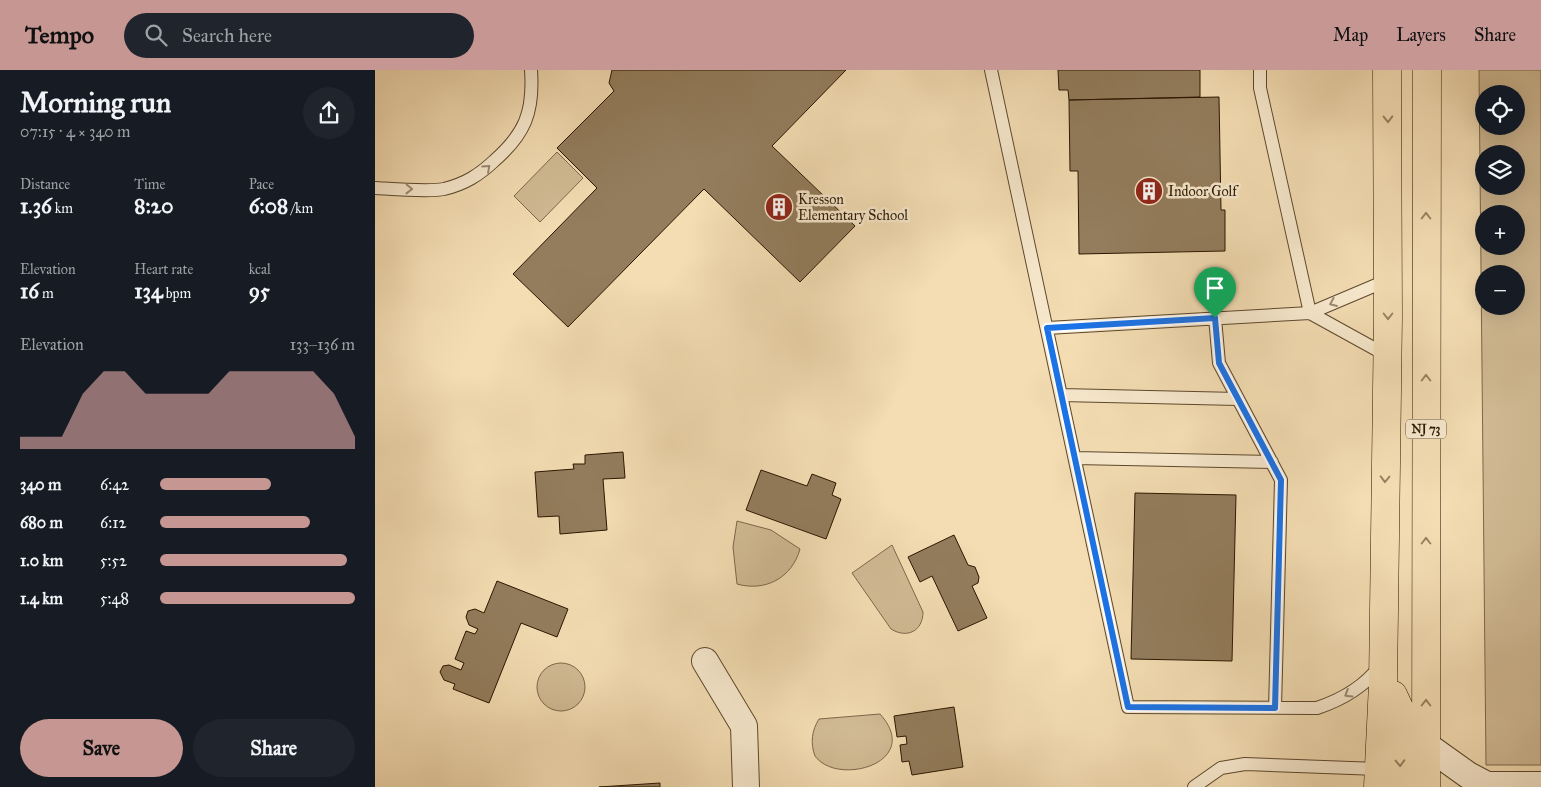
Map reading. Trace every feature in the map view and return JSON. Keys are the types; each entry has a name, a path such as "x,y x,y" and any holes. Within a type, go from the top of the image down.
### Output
{"highway":[{"name":"NJ 73","path":"1378,778 1383,673 1388,356 1387,70"},
{"name":"NJ 73","path":"1425,787 1427,70"},
{"path":"1383,673 1400,710 1401,774 1407,787"}],"street":[{"path":"705,661 743,726 746,787"},
{"path":"1426,746 1468,775 1487,785 1541,785"}],"lane":[{"path":"375,188 443,189 477,177 513,144 523,128 528,115 533,90 531,70"},
{"path":"991,70 1128,707 1317,708 1336,701 1383,673"},
{"path":"1260,70 1260,88 1310,313 1388,356"},
{"path":"1047,328 1310,313 1388,280"},
{"path":"1215,318 1219,363 1281,480 1275,708"},
{"path":"1061,395 1238,398"},
{"path":"1075,458 1272,462"},
{"path":"1194,787 1221,768 1245,764 1378,778"}],"shaded area":[{"path":"1479,70 1541,70 1541,765 1486,765 1481,315 1525,315 1525,265 1481,265 1481,255 1525,255 1525,205 1480,205 1480,195 1525,195 1525,145 1480,145 1480,135 1525,135 1525,85 1479,85"},
{"path":"557,152 583,178 540,222 514,196"},
{"path":"737,521 771,530 800,549 791,568 784,575 767,584 758,586 737,584 733,547"},
{"path":"892,545 923,612 920,624 908,633 897,632 891,629 852,573"},
{"path":"561,663 570,665 578,670 583,678 585,687 583,696 578,704 570,709 561,711 552,709 544,704 539,696 537,687 539,678 544,670 552,665"},
{"path":"880,714 891,731 891,746 885,757 872,765 857,769 841,769 826,765 815,756 813,737 819,719"}],"building":[{"name":"Kresson Elementary School","path":"612,70 846,70 772,146 855,226 800,282 704,189 568,327 513,274 597,188 557,148 614,91 609,83"},
{"path":"1058,70 1200,70 1200,97 1069,100 1068,90 1059,90"},
{"name":"Indoor Golf","path":"1219,97 1221,210 1225,210 1225,251 1079,254 1078,171 1070,171 1069,100"},
{"path":"623,452 625,478 603,479 607,530 560,534 559,516 538,517 535,472 574,469 573,464 585,464 585,455"},
{"path":"761,470 807,486 812,474 836,483 832,495 841,499 826,539 746,510"},
{"path":"1135,493 1236,495 1232,661 1131,659"},
{"path":"954,535 968,565 975,567 979,577 978,583 972,586 987,618 958,631 932,576 920,582 908,557"},
{"path":"497,581 568,609 557,637 521,623 489,703 453,689 455,684 444,680 440,672 443,666 449,665 461,670 464,663 455,659 466,631 475,634 478,629 469,625 466,617 468,611 475,609 484,613"},
{"path":"954,707 963,767 912,775 909,761 902,762 900,745 907,744 906,736 897,737 894,716"},
{"path":"660,783 660,787 599,787"}],"place":[{"name":"Indoor Golf","path":"1149,191"},
{"name":"Kresson Elementary School","path":"779,207"}],"route":[{"path":"1215,318 1219,363 1281,480 1275,708 1128,707 1047,328 1215,318"}]}
